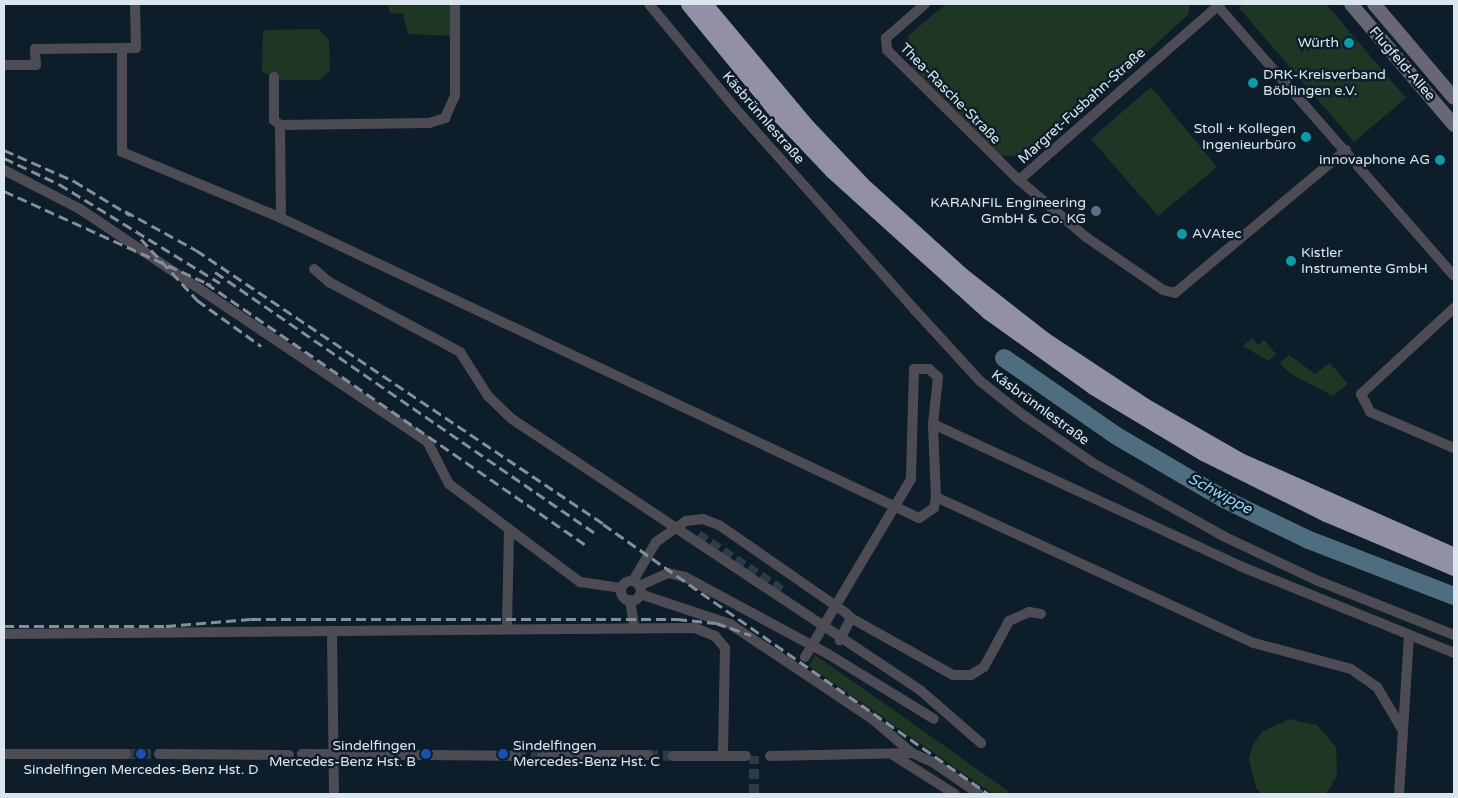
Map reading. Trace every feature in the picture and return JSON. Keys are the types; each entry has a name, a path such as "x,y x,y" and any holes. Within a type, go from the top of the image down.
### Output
{"highway":[{"path":"688,4 778,114 832,171 988,312 1093,387 1203,453 1326,514 1454,568"},
{"path":"705,4 789,106 862,184 962,275 1044,339 1144,405 1240,460 1454,555"}],"main road":[{"name":"Flugfeld-Allee","path":"1351,4 1454,125"},
{"name":"Flugfeld-Allee","path":"1374,4 1454,98"}],"street":[{"path":"4,65 36,65 35,49 136,48 135,4"},
{"path":"274,77 274,120 280,125 428,123 445,118 455,96 456,4"},
{"name":"Käsbrünnlestraße","path":"649,4 735,108 915,310 980,381 1023,415 1093,462 1223,536 1316,580 1454,636"},
{"name":"Thea-Rasche-Straße","path":"925,4 886,38 887,50 1019,180"},
{"path":"1218,4 1454,276"},
{"name":"Margret-Fusbahn-Straße","path":"1218,4 1019,180 1086,237 1162,290 1175,293 1346,150"},
{"path":"122,48 122,152 281,218 906,514 919,518 934,508 936,497 933,424 938,377 929,369 914,368 911,479 805,657 798,669"},
{"path":"280,125 281,218"},
{"path":"4,170 80,209 427,441 449,484 580,582 621,588 637,587 668,573 686,577 828,654 934,719"},
{"path":"314,269 329,282 460,352 496,406 550,447 840,640 920,690 982,743"},
{"path":"1454,308 1360,394 1370,412 1454,448"},
{"path":"933,424 1240,566 1454,653"},
{"path":"936,497 1254,644 1351,669 1377,688 1402,729"},
{"path":"630,600 656,542 686,521 703,519 718,525 851,618 953,675 971,675 984,667 1009,620 1029,612 1041,614"},
{"path":"507,626 509,530"},
{"path":"637,587 730,624 897,737 912,753 934,763 979,794"},
{"path":"621,588 630,600 634,626"},
{"path":"781,590 811,620"},
{"path":"840,640 851,618"},
{"path":"4,634 332,633 355,629 507,626 695,628 715,636 725,648 722,756"},
{"path":"332,633 332,756 334,794"},
{"path":"1398,794 1409,635"},
{"path":"770,756 892,755 912,753"},
{"path":"4,754 126,754"},
{"path":"159,754 289,755"},
{"path":"302,754 332,756 516,756"},
{"path":"542,755 648,755"},
{"path":"892,755 955,794"},
{"path":"673,756 746,756"}],"green space":[{"path":"388,4 451,4 452,36 408,34 403,14 390,13"},
{"path":"946,4 1190,4 1188,15 1029,158 999,155 913,72 908,36"},
{"path":"1244,4 1326,4 1406,98 1354,142 1239,8"},
{"path":"318,29 329,40 330,70 320,80 282,80 262,72 263,30"},
{"path":"1151,87 1217,167 1158,216 1091,139"},
{"path":"1252,338 1258,345 1264,340 1276,354 1268,361 1243,346"},
{"path":"1289,355 1315,374 1330,363 1348,384 1333,396 1291,374 1280,363"},
{"path":"815,655 1012,794 993,794 809,666"},
{"path":"1289,719 1317,725 1336,747 1337,776 1326,794 1262,794 1256,788 1249,759 1253,744 1262,732"}],"waterway":[{"name":"Schwippe","path":"1004,358 1115,435 1224,499 1309,540 1454,596"}],"tunnel":[{"path":"698,535 781,590"},
{"path":"126,754 159,754"},
{"path":"516,756 542,755"},
{"path":"648,755 673,756"},
{"path":"754,756 754,794"}],"railway":[{"path":"4,150 74,181 130,215"},
{"path":"4,158 59,184 220,283"},
{"path":"4,191 211,285"},
{"path":"125,211 196,250 603,524 989,794"},
{"path":"141,239 197,300 261,346"},
{"path":"215,272 594,532"},
{"path":"206,283 585,544"},
{"path":"166,626 251,619 677,619 716,623 751,635"},
{"path":"4,626 171,626"}],"place":[{"name":"Würth","path":"1349,43"},
{"name":"DRK-Kreisverband Böblingen e.V.","path":"1253,83"},
{"name":"Stoll + Kollegen Ingenieurbüro","path":"1306,137"},
{"name":"innovaphone AG","path":"1440,160"},
{"name":"KARANFIL Engineering GmbH & Co. KG","path":"1096,211"},
{"name":"AVAtec","path":"1182,234"},
{"name":"Kistler Instrumente GmbH","path":"1291,261"},
{"name":"Sindelfingen Mercedes-Benz Hst. D","path":"141,754"},
{"name":"Sindelfingen Mercedes-Benz Hst. B","path":"426,754"},
{"name":"Sindelfingen Mercedes-Benz Hst. C","path":"503,754"}]}
